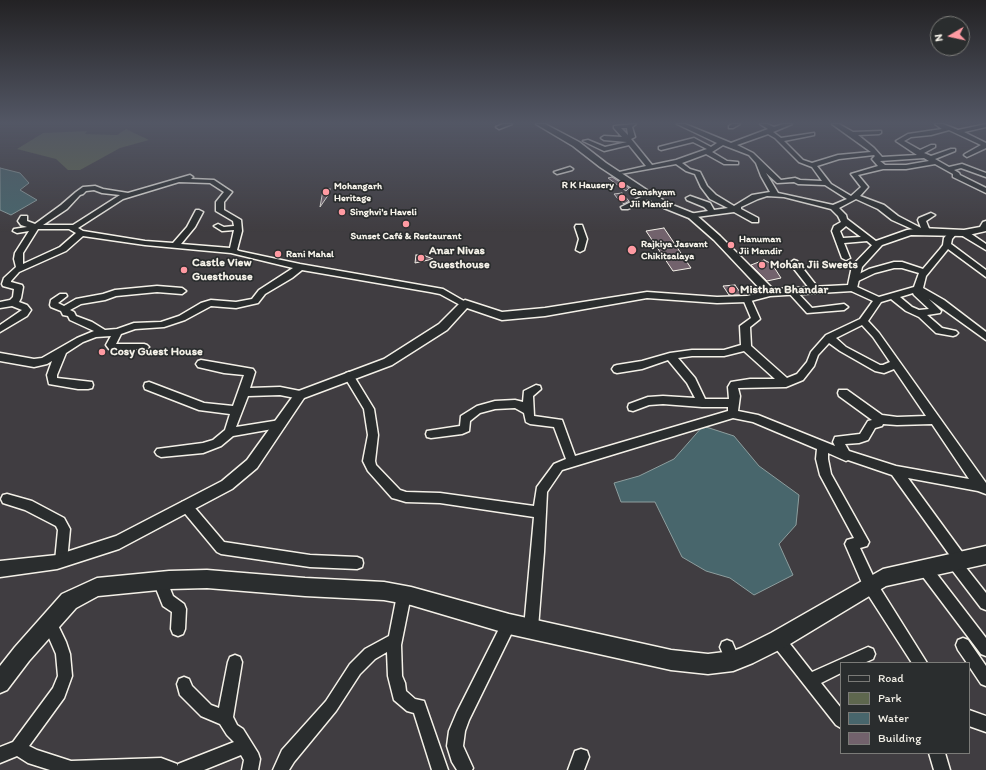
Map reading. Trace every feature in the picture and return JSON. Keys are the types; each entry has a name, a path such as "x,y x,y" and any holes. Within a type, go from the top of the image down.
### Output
{"main road":[{"path":"0,684 22,654 69,601 97,587 160,581 207,579 305,588 376,590 404,595 509,624 671,660 708,664 730,654 778,640 870,584 883,578 986,555"}],"street":[{"path":"598,160 650,196 667,206 692,216 717,238 770,293"},
{"path":"643,160 650,168"},
{"path":"617,174 683,160"},
{"path":"722,160 726,163 736,163"},
{"path":"757,160 779,182 795,180 798,182 827,183"},
{"path":"757,160 764,176 775,194"},
{"path":"800,160 812,165 827,183 853,197 881,207 898,220 924,231"},
{"path":"812,165 828,160"},
{"path":"878,160 883,167"},
{"path":"834,207 853,197 865,187 854,174 883,167 906,167 922,160"},
{"path":"931,160 957,174 955,176 986,191"},
{"path":"677,162 688,170 698,173 704,187 713,197 755,220"},
{"path":"948,169 962,166 986,175"},
{"path":"557,172 570,169"},
{"path":"13,303 17,298 19,287 6,284 7,280 20,268 63,249 77,230 120,197 190,177"},
{"path":"178,180 187,182 212,180 228,192 220,202 220,211 237,220 237,240 233,251"},
{"path":"17,231 36,226 64,207 83,189 95,188 129,195"},
{"path":"737,210 738,206 756,197 775,194 834,207 846,222 877,245"},
{"path":"625,207 650,196"},
{"path":"690,198 707,205 712,212"},
{"path":"692,216 712,212 737,210"},
{"path":"176,246 191,227 199,212"},
{"path":"924,231 922,220 932,215"},
{"path":"24,218 22,221 24,223 36,226 77,230 145,243 233,251 236,253 300,267 443,292 465,304 502,316 545,312 647,295 717,300 747,299 770,293 816,291 853,284 872,272 894,265 902,265 925,272"},
{"path":"846,222 837,228 836,231 846,258"},
{"path":"20,268 18,259 26,240 36,226"},
{"path":"218,226 222,229 237,228"},
{"path":"579,227 583,241 580,250"},
{"path":"853,284 857,266 879,242 910,232 924,231 964,234 985,228"},
{"path":"916,290 925,272 947,244 948,238 953,233"},
{"path":"964,234 986,248"},
{"path":"840,241 868,239"},
{"path":"947,244 986,274"},
{"path":"794,263 816,291"},
{"path":"0,357 34,363 44,361 80,340 102,332 118,332 134,326 161,325 182,318 204,305 222,303 236,305 255,301 262,292 289,276 300,267"},
{"path":"853,284 878,300"},
{"path":"65,309 79,301 105,297 115,293 157,289 182,291"},
{"path":"916,290 936,311 918,313"},
{"path":"733,409 735,385 750,383 786,383 800,377 811,363 814,354 829,337 863,321 878,300 916,290 941,302 984,332"},
{"path":"792,292 810,311 844,307"},
{"path":"63,296 54,304 65,309 66,313 71,314 73,318 89,324 102,332"},
{"path":"893,296 907,308 918,313 939,331 953,334"},
{"path":"747,299 756,319 746,326 746,347 786,383"},
{"path":"0,305 13,303 27,308 26,311 0,329"},
{"path":"244,392 280,391 300,395 388,362 443,327 465,304"},
{"path":"863,321 876,336 934,420 983,487"},
{"path":"118,332 111,345 112,347 144,346"},
{"path":"829,337 843,349 878,368 884,369 895,364"},
{"path":"617,370 642,365 670,356 724,353 746,347"},
{"path":"62,351 54,367 52,375 53,381 78,386 88,385"},
{"path":"670,356 691,381 702,403"},
{"path":"201,364 224,369 250,372 230,432"},
{"path":"349,376 369,409 373,435 369,461 372,468 396,494 406,497 440,498 540,512"},
{"path":"149,386 203,406 237,411"},
{"path":"536,389 528,394 528,411 530,420 558,423 572,462"},
{"path":"843,393 880,419 897,421 934,420"},
{"path":"0,569 61,561 119,542 227,485 252,464 300,395"},
{"path":"633,407 648,401 663,400 724,403 733,409 846,456 896,471 983,487"},
{"path":"431,434 462,430 465,428 465,419 477,410 495,405 520,405 528,411"},
{"path":"532,628 541,491 558,467 670,434 733,409"},
{"path":"846,456 838,442 839,440 859,439 864,437 871,425 878,423 880,419"},
{"path":"161,452 203,448 217,443 230,432 280,424"},
{"path":"823,447 822,459 826,475 863,542 851,544 870,584 919,662"},
{"path":"896,471 986,603"},
{"path":"8,498 28,505 60,522 64,529 61,561"},
{"path":"186,506 221,548 310,561 357,563"},
{"path":"925,569 986,649"},
{"path":"160,581 168,601 179,609 178,629"},
{"path":"404,595 394,641 393,668 399,695 412,706 419,706 440,770"},
{"path":"0,755 18,748 59,693 65,676 61,648 49,622"},
{"path":"465,768 458,756 456,746 457,731 462,717 509,624"},
{"path":"778,640 840,719"},
{"path":"281,770 288,756 331,706 355,669 370,654 394,641"},
{"path":"963,645 986,679"},
{"path":"849,662 868,654"},
{"path":"235,662 225,718 227,724 238,734 252,759 250,770"},
{"path":"810,680 840,666"},
{"path":"184,684 185,690 206,711 225,718"},
{"path":"970,718 986,724"},
{"path":"184,770 245,746"},
{"path":"18,748 34,757 71,769 162,766 171,770"},
{"path":"937,754 942,770"}],"green space":[{"path":"57,160 98,160 80,170 68,170"}],"water":[{"path":"0,168 20,173 29,183 20,190 37,200 11,215 0,210"},
{"path":"703,426 734,436 759,466 799,495 796,525 779,544 793,575 754,595 730,578 706,571 682,557 655,502 621,502 614,483 639,476 674,459"}],"building":[{"path":"612,177 629,188 626,191 608,178"},
{"path":"330,189 329,194 320,207 323,190"},
{"name":"Ganshyam Jii Mandir","path":"622,193 629,201 624,204 614,194"},
{"path":"664,228 691,268 673,271 646,231"},
{"name":"Anar Nivas Guesthouse","path":"416,255 423,255 433,259 415,263"},
{"path":"764,260 772,264 781,278 767,281 751,265"},
{"name":"Misthan Bhandar","path":"735,285 742,295 729,295 723,286"}],"place":[{"name":"R K Hausery","path":"622,185"},
{"name":"Mohangarh Heritage","path":"326,192"},
{"name":"Ganshyam Jii Mandir","path":"622,198"},
{"name":"Singhvi's Haveli","path":"342,212"},
{"name":"Sunset Café & Restaurant","path":"406,224"},
{"name":"Hanuman Jii Mandir","path":"731,245"},
{"name":"Rajkiya Jasvant Chikitsalaya","path":"632,250"},
{"name":"Rani Mahal","path":"278,254"},
{"name":"Anar Nivas Guesthouse","path":"421,258"},
{"name":"Mohan Jii Sweets","path":"762,265"},
{"name":"Castle View Guesthouse","path":"184,270"},
{"name":"Misthan Bhandar","path":"732,290"},
{"name":"Cosy Guest House","path":"102,352"}]}
